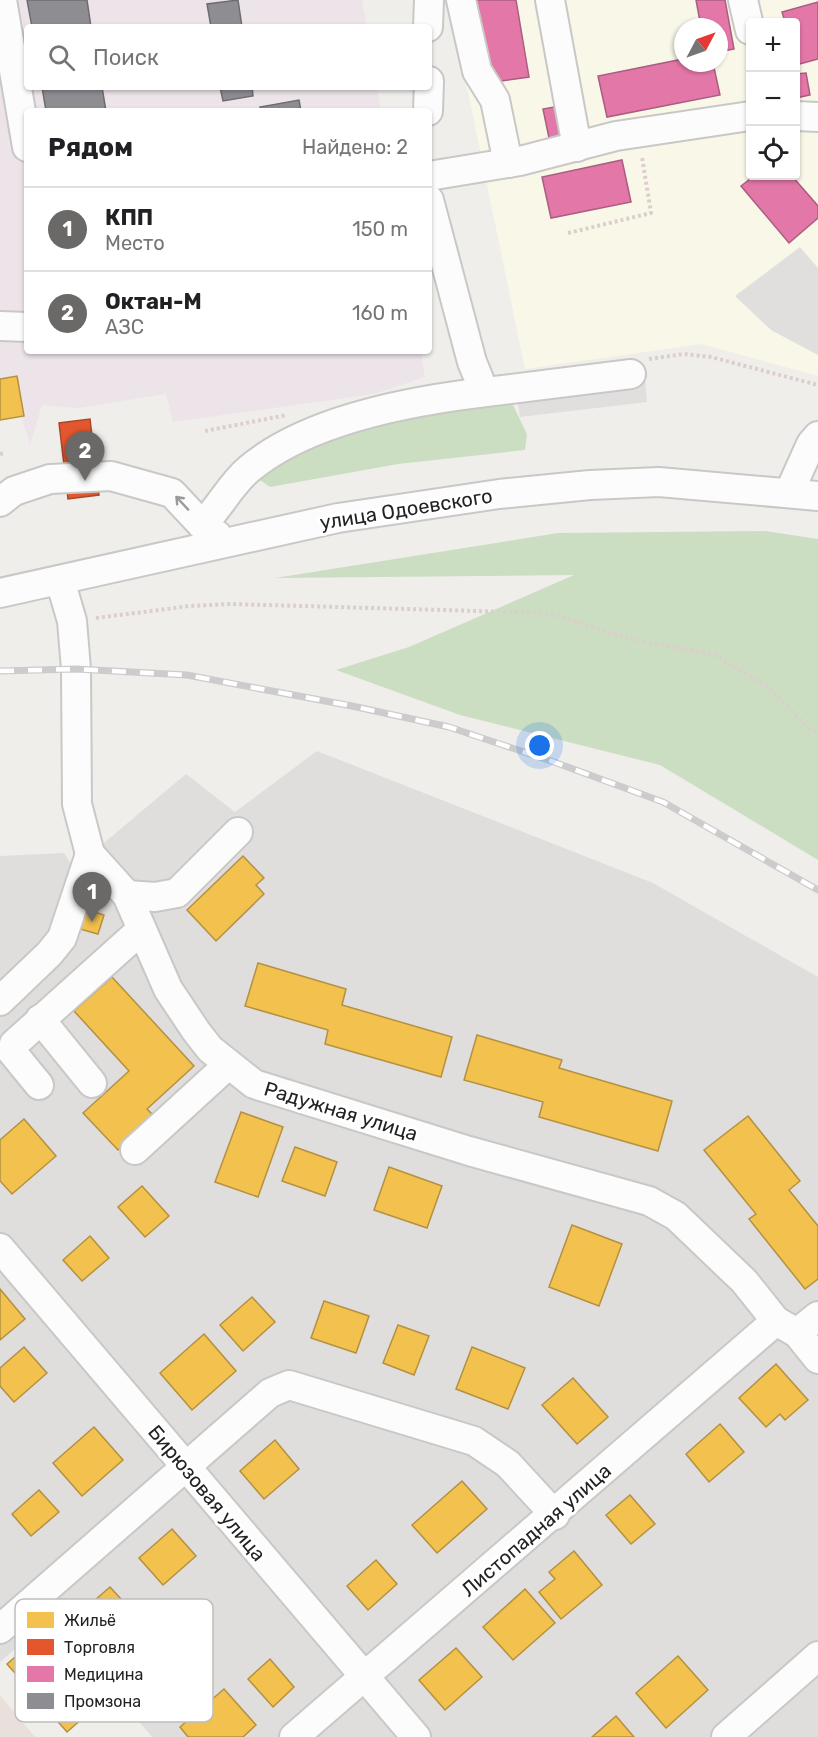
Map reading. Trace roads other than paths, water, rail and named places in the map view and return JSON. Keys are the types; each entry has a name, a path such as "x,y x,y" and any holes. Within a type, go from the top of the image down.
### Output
{"street":[{"path":"2,0 24,129"},
{"path":"428,24 429,0"},
{"path":"461,0 477,71 495,100 508,163"},
{"path":"550,0 577,147"},
{"path":"743,0 747,18"},
{"path":"428,108 429,90"},
{"path":"800,116 818,117"},
{"path":"432,176 508,163 638,133 746,117"},
{"path":"432,211 472,362 479,379 478,393"},
{"path":"0,326 24,327"},
{"path":"202,525 220,507 234,483 286,442 332,425 430,399 632,374"},
{"path":"789,493 811,444 818,436"},
{"path":"0,502 14,490 50,479 111,476 172,493 202,525 226,541"},
{"name":"улица Одоевского","path":"0,593 226,541 338,518 499,494 590,485 659,482 818,496"},
{"path":"0,1001 50,954 62,938 90,855 76,804 76,669 72,621 60,579"},
{"path":"127,895 155,897 177,893 238,832"},
{"name":"Радужная улица","path":"90,855 127,895 168,989 210,1049 254,1084 469,1151 649,1201 676,1216 744,1281 797,1323 818,1359"},
{"path":"39,1085 12,1052 14,1044 141,930"},
{"path":"40,1019 92,1083"},
{"path":"135,1150 228,1065"},
{"name":"Бирюзовая улица","path":"0,1248 416,1737"},
{"name":"Листопадная улица","path":"294,1737 555,1515 797,1323"},
{"path":"34,1599 270,1393 289,1385 474,1441 508,1464 555,1515"},
{"path":"0,1629 15,1616"},
{"path":"726,1737 818,1656"}],"railway":[{"path":"0,671 76,669 187,675 449,727 663,802 818,890"}],"place":[{"name":"Октан-М","path":"85,481"},
{"name":"КПП","path":"92,922"}]}
